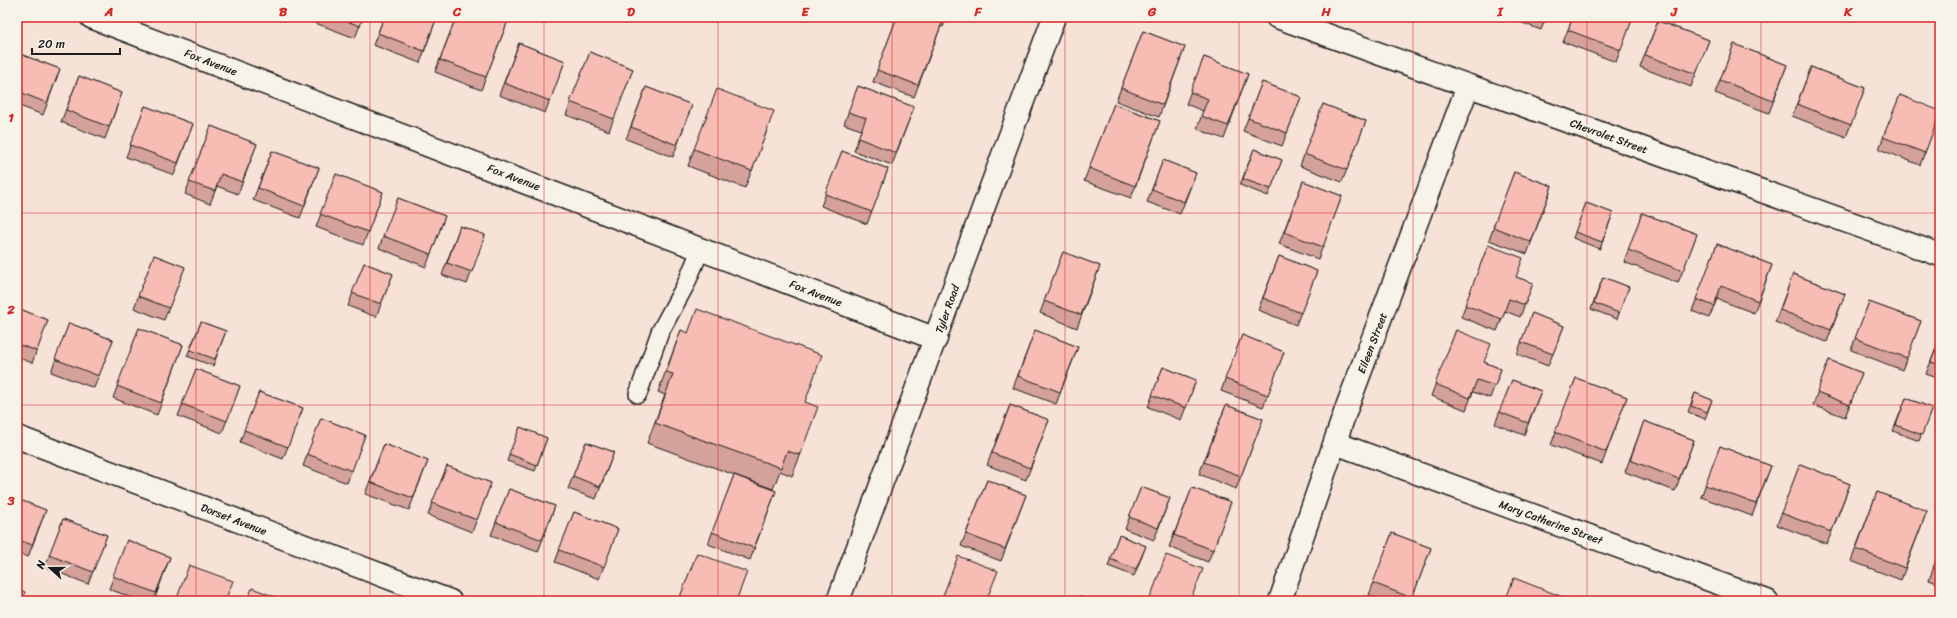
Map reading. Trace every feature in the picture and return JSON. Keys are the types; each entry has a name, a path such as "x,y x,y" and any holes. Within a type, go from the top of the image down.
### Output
{"street":[{"name":"Fox Avenue","path":"91,17 936,339"},
{"name":"Tyler Road","path":"838,601 1054,17"},
{"name":"Chevrolet Street","path":"1277,17 1940,255"},
{"name":"Eileen Street","path":"1280,601 1335,443 1468,86"},
{"name":"Dorset Avenue","path":"17,437 450,601"},
{"name":"Mary Catherine Street","path":"1335,443 1767,601"}],"lane":[{"path":"638,394 660,332 686,284 700,248"}],"building":[{"path":"336,17 363,17 360,26"},
{"path":"384,17 437,17 424,51 378,33"},
{"path":"456,17 509,18 486,77 440,60"},
{"path":"897,17 927,17 942,23 918,85 877,70"},
{"path":"1573,17 1633,17 1621,50 1568,30"},
{"path":"1658,21 1709,40 1696,74 1645,55"},
{"path":"1143,31 1185,47 1163,105 1121,88"},
{"path":"519,43 565,61 550,101 504,83"},
{"path":"1734,44 1787,65 1773,101 1720,80"},
{"path":"590,52 633,69 614,119 570,102"},
{"path":"17,53 60,69 47,103 17,91"},
{"path":"1204,57 1248,74 1228,126 1201,116 1208,99 1190,92"},
{"path":"1811,67 1865,88 1851,125 1797,104"},
{"path":"79,76 122,93 109,127 66,110"},
{"path":"1262,82 1301,97 1287,133 1248,118"},
{"path":"858,86 914,107 896,153 858,138 866,118 848,112"},
{"path":"646,87 692,105 677,145 631,127"},
{"path":"717,89 774,111 752,171 694,149"},
{"path":"1900,95 1940,111 1925,153 1883,137"},
{"path":"1114,104 1160,121 1135,186 1089,168"},
{"path":"1323,104 1366,121 1347,170 1304,154"},
{"path":"145,106 193,124 178,163 130,145"},
{"path":"211,126 257,144 242,182 221,174 215,191 189,182"},
{"path":"1254,149 1282,160 1271,189 1243,179"},
{"path":"272,151 319,168 304,206 258,188"},
{"path":"842,151 888,169 872,212 825,194"},
{"path":"1163,160 1196,173 1184,202 1152,189"},
{"path":"1514,172 1552,186 1531,242 1493,227"},
{"path":"336,174 383,192 368,232 320,214"},
{"path":"1303,181 1342,196 1323,247 1284,232"},
{"path":"398,198 445,216 431,254 383,236"},
{"path":"1586,203 1613,213 1602,242 1575,232"},
{"path":"1642,213 1697,234 1683,271 1628,250"},
{"path":"460,226 485,235 472,272 447,263"},
{"path":"1717,244 1772,265 1758,301 1721,286 1714,306 1696,299"},
{"path":"1488,245 1523,258 1516,277 1533,283 1525,305 1509,299 1502,319 1465,305"},
{"path":"1063,252 1100,266 1081,315 1044,301"},
{"path":"154,255 185,267 169,308 138,296"},
{"path":"1279,256 1317,271 1301,313 1263,298"},
{"path":"364,263 393,274 381,304 352,293"},
{"path":"1793,274 1845,294 1831,330 1780,310"},
{"path":"1603,277 1629,287 1619,313 1594,303"},
{"path":"1869,302 1921,321 1907,358 1855,338"},
{"path":"17,308 48,320 37,351 17,344"},
{"path":"697,309 822,355 805,402 818,407 800,455 787,451 781,468 655,423 673,374 666,372 681,330 688,333"},
{"path":"1532,313 1564,326 1553,354 1521,342"},
{"path":"201,322 226,331 215,359 190,350"},
{"path":"69,323 113,340 99,376 55,359"},
{"path":"139,328 183,345 161,403 117,386"},
{"path":"1035,330 1078,347 1060,392 1018,376"},
{"path":"1456,330 1491,344 1484,362 1501,369 1495,386 1477,380 1470,398 1435,384"},
{"path":"1242,335 1284,352 1268,395 1225,379"},
{"path":"1940,338 1940,365 1931,362"},
{"path":"1829,360 1862,373 1850,405 1817,392"},
{"path":"1163,367 1196,380 1186,408 1152,395"},
{"path":"196,369 240,386 227,421 182,404"},
{"path":"1576,378 1627,397 1606,452 1555,432"},
{"path":"1512,380 1541,391 1528,423 1499,412"},
{"path":"259,392 303,408 288,447 244,430"},
{"path":"1695,393 1712,400 1707,412 1691,406"},
{"path":"1906,398 1932,408 1922,435 1896,425"},
{"path":"1010,405 1049,420 1030,468 992,453"},
{"path":"1226,405 1263,419 1241,476 1204,462"},
{"path":"321,418 365,435 352,471 307,454"},
{"path":"1644,421 1694,440 1679,479 1630,460"},
{"path":"520,427 547,438 537,465 509,454"},
{"path":"586,442 614,452 600,487 573,476"},
{"path":"384,444 428,461 413,498 370,482"},
{"path":"1720,446 1771,466 1756,504 1705,485"},
{"path":"1800,464 1850,484 1831,532 1781,513"},
{"path":"447,466 491,483 477,520 432,503"},
{"path":"734,475 776,491 754,548 712,532"},
{"path":"987,480 1026,495 1005,549 966,534"},
{"path":"1141,487 1170,498 1158,528 1129,517"},
{"path":"1192,488 1231,502 1213,550 1174,535"},
{"path":"509,489 555,506 542,540 496,522"},
{"path":"1877,492 1927,511 1905,568 1856,549"},
{"path":"17,499 46,510 32,545 17,539"},
{"path":"574,512 618,529 604,567 559,550"},
{"path":"63,519 107,535 93,572 49,555"},
{"path":"1392,533 1431,548 1412,598 1373,583"},
{"path":"1119,535 1146,546 1136,569 1110,559"},
{"path":"127,540 170,557 156,593 113,576"},
{"path":"1940,550 1940,570 1933,568"},
{"path":"697,553 747,572 736,601 690,601 680,597"},
{"path":"1166,555 1203,569 1190,601 1149,601"},
{"path":"958,556 998,571 986,601 941,601"},
{"path":"189,565 233,581 225,601 176,601"},
{"path":"1514,578 1565,598 1563,601 1505,601"},
{"path":"252,588 286,601 247,601"},
{"path":"17,589 25,592 22,601 17,601"},
{"path":"1079,596 1092,601 1077,601"},
{"path":"1364,596 1378,601 1362,601"}]}
